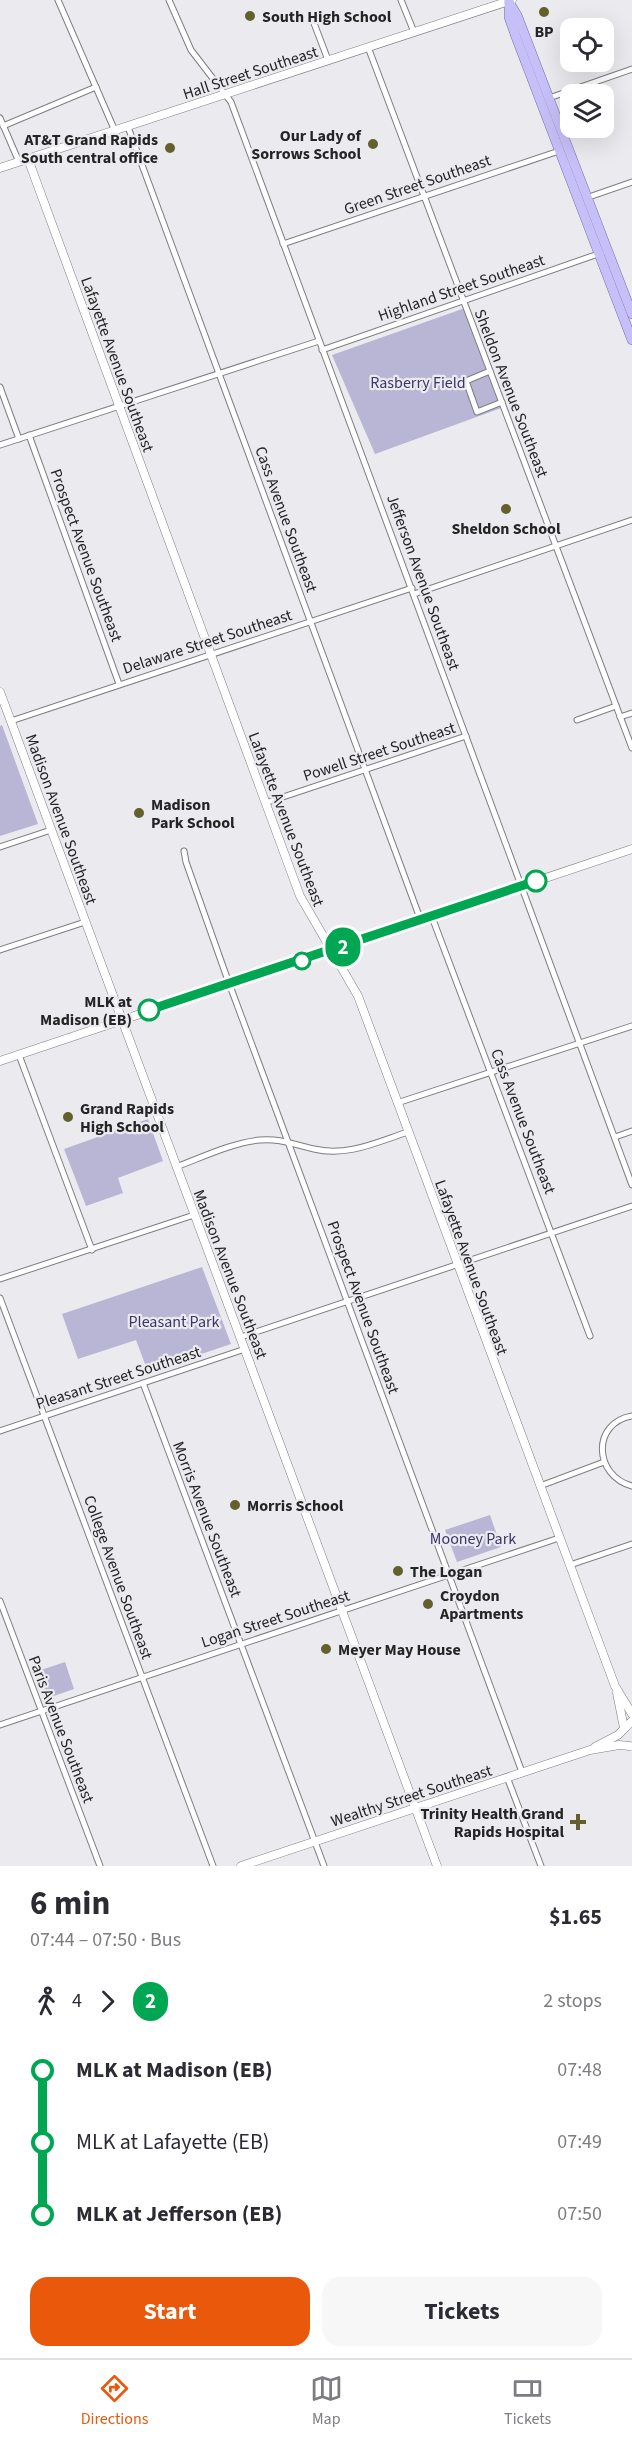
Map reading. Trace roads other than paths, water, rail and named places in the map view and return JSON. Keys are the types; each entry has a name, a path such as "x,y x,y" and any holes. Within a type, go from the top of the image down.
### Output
{"main road":[{"path":"510,0 509,17 544,99 603,252 632,314"},
{"path":"544,99 559,151 583,199"},
{"path":"625,297 632,340"}],"street":[{"path":"58,0 115,131"},
{"name":"Jefferson Avenue Southeast","path":"169,0 191,50 227,95 632,1185"},
{"path":"401,0 414,32"},
{"name":"Hall Street Southeast","path":"0,168 510,0"},
{"path":"312,18 328,60"},
{"name":"Sheldon Avenue Southeast","path":"368,47 632,748"},
{"path":"544,99 632,69"},
{"path":"3,126 96,87"},
{"path":"0,118 19,162"},
{"name":"Cass Avenue Southeast","path":"128,126 421,921"},
{"name":"Green Street Southeast","path":"283,244 559,151"},
{"name":"Lafayette Avenue Southeast","path":"28,159 300,896 358,996 456,1265 615,1686 632,1714"},
{"path":"583,199 632,182"},
{"name":"Highland Street Southeast","path":"322,350 603,252"},
{"path":"0,445 319,341"},
{"path":"490,371 466,381 477,412 502,402"},
{"path":"0,387 19,439"},
{"name":"Prospect Avenue Southeast","path":"29,435 119,684"},
{"name":"Delaware Street Southeast","path":"11,721 310,622 632,520"},
{"name":"Madison Avenue Southeast","path":"0,692 437,1866"},
{"path":"577,720 616,706"},
{"path":"620,717 632,713"},
{"name":"Powell Street Southeast","path":"265,803 466,736"},
{"path":"0,847 51,830"},
{"path":"0,1061 632,849"},
{"name":"Prospect Avenue Southeast","path":"184,850 186,862 230,985 522,1772"},
{"name":"Cass Avenue Southeast","path":"432,917 590,1336"},
{"path":"0,950 85,922"},
{"path":"398,1103 632,1026"},
{"path":"19,1055 92,1250"},
{"path":"615,1137 632,1131"},
{"path":"176,1167 247,1142 288,1141 315,1149 341,1152 408,1132"},
{"path":"241,1337 632,1206"},
{"path":"0,1279 194,1215"},
{"name":"College Avenue Southeast","path":"0,1298 213,1866"},
{"name":"Pleasant Street Southeast","path":"0,1431 245,1349"},
{"name":"Morris Avenue Southeast","path":"143,1383 324,1866"},
{"path":"632,1416 618,1421 606,1435 602,1453 604,1462 615,1478 632,1486"},
{"path":"540,1486 604,1462"},
{"name":"Logan Street Southeast","path":"0,1725 560,1538"},
{"path":"570,1565 632,1544"},
{"name":"Paris Avenue Southeast","path":"0,1601 100,1866"},
{"path":"615,1686 624,1715 623,1737 631,1747"},
{"name":"Wealthy Street Southeast","path":"590,1750 618,1735 632,1721"},
{"name":"Wealthy Street Southeast","path":"241,1866 590,1750 619,1745 631,1747"},
{"path":"507,1777 541,1866"}],"place":[{"name":"BP","path":"544,12"},
{"name":"South High School","path":"250,16"},
{"name":"Our Lady of Sorrows School","path":"373,144"},
{"name":"AT&T Grand Rapids South central office","path":"170,148"},
{"name":"Sheldon School","path":"506,509"},
{"name":"Madison Park School","path":"139,813"},
{"name":"MLK at Madison (EB)","path":"149,1010"},
{"name":"Grand Rapids High School","path":"68,1117"},
{"name":"Morris School","path":"235,1505"},
{"name":"The Logan","path":"398,1571"},
{"name":"Croydon Apartments","path":"428,1604"},
{"name":"Meyer May House","path":"326,1649"},
{"name":"Trinity Health Grand Rapids Hospital","path":"578,1822"}],"park label":[{"name":"Rasberry Field","path":"418,382"},
{"name":"Pleasant Park","path":"174,1321"},
{"name":"Mooney Park","path":"473,1538"}]}
